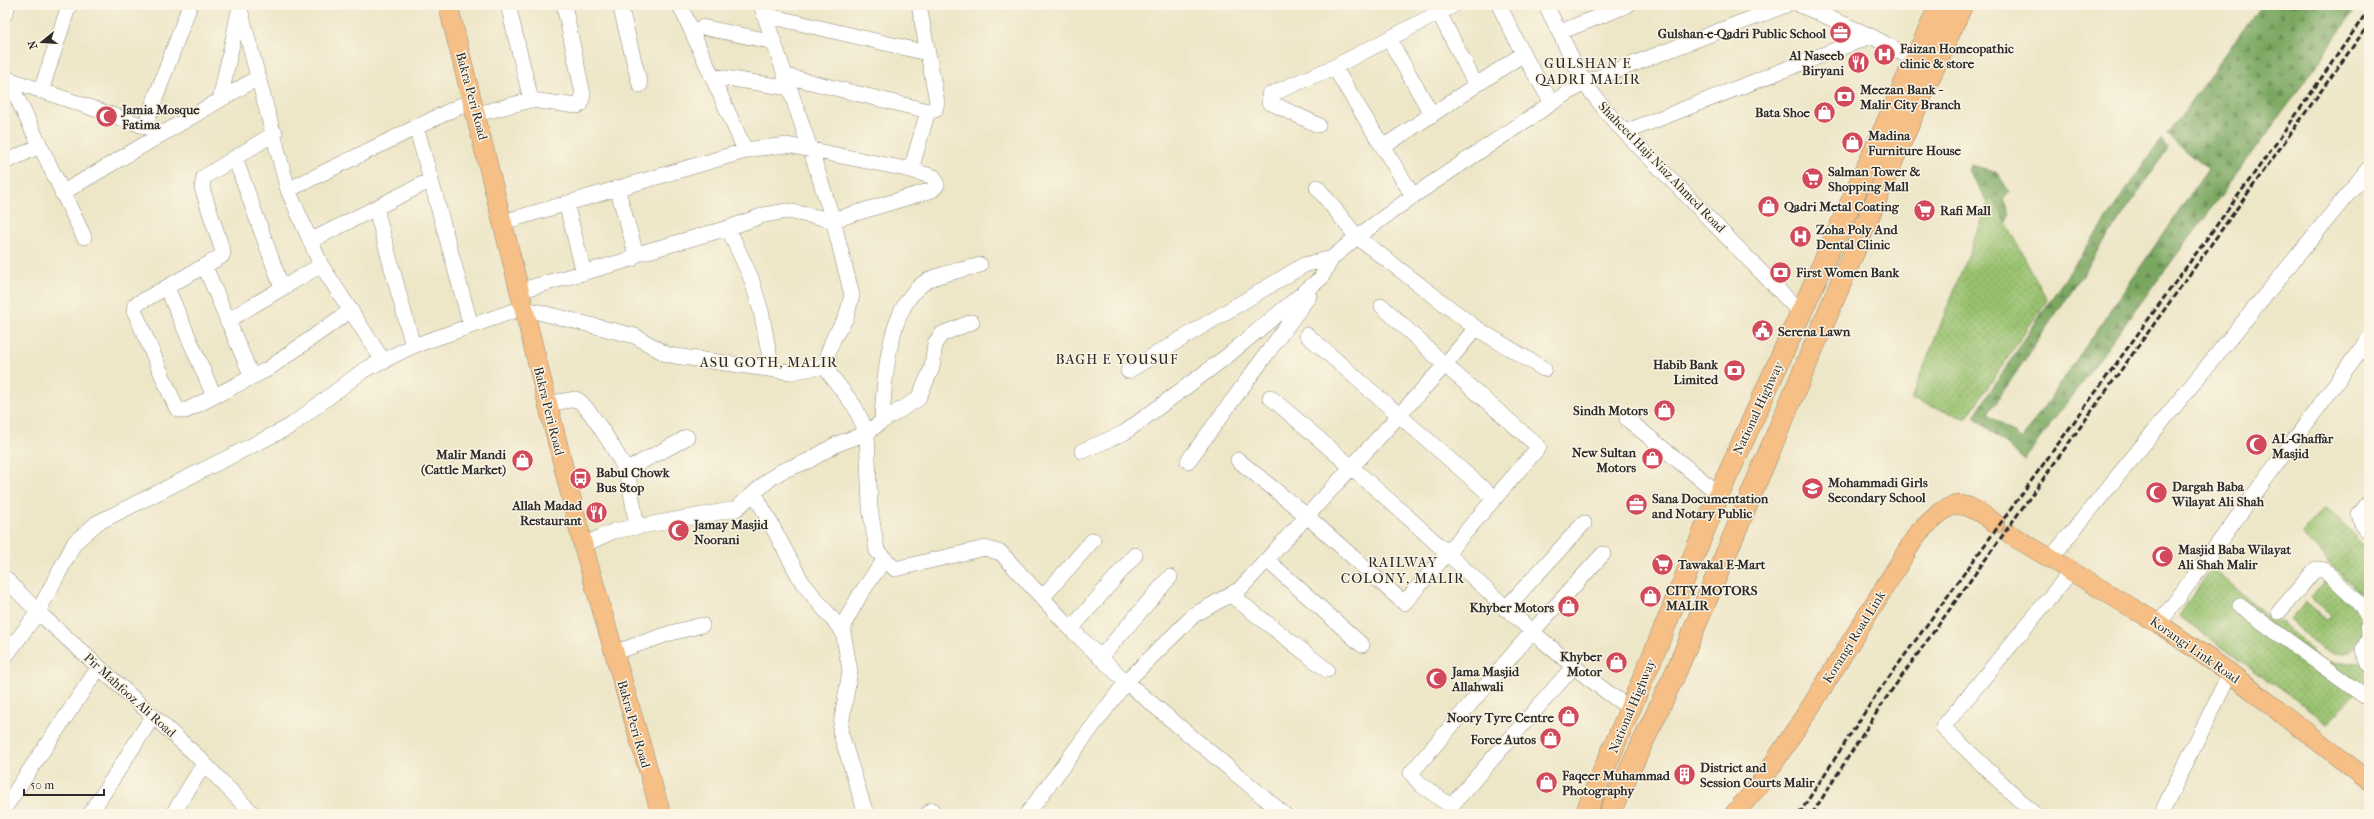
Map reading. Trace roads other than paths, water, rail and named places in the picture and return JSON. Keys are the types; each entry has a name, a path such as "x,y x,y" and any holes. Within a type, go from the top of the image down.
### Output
{"highway":[{"name":"National Highway","path":"1585,814 1719,494 1940,5"},
{"name":"National Highway","path":"1609,814 1678,667 1892,162 1962,5"}],"main road":[{"name":"Bakra Peri Road","path":"448,5 503,222 520,299 583,546 661,814"},
{"name":"Korangi Road Link","path":"1734,814 1760,784 1772,766 1918,533 1938,514 1955,505 1973,507 1995,524"},
{"name":"Korangi Link Road","path":"2011,535 2070,572 2159,624 2230,673 2369,781"}],"street":[{"path":"5,14 8,5"},
{"path":"41,90 69,5"},
{"path":"145,126 190,5"},
{"path":"508,5 531,100"},
{"path":"288,190 416,126 474,107 531,100 577,106 581,104 583,100 564,5"},
{"path":"620,5 640,85"},
{"path":"680,5 745,150"},
{"path":"712,76 788,82 928,111 935,110 937,102 919,5"},
{"path":"1318,125 1269,102 1267,99 1269,96 1334,67 1454,5"},
{"path":"1499,5 1523,54 1552,103"},
{"name":"Shaheed Haji Niaz Ahmed Road","path":"1546,5 1584,83 1625,132 1802,313"},
{"path":"1560,32 1628,5"},
{"path":"1188,461 1321,278 1332,258 1357,237 1413,196 1584,83 1786,5"},
{"path":"1800,5 1871,36 1915,60"},
{"path":"239,7 275,133 288,190 321,265 384,362"},
{"path":"220,100 239,7"},
{"path":"763,10 927,53"},
{"path":"763,10 833,220 852,295 846,318 834,337 828,353 829,373 855,407 867,433 870,508 877,551 895,569 985,548 1001,553 1071,629 1126,682 1284,814"},
{"path":"1439,13 1476,85"},
{"path":"702,27 774,42"},
{"path":"1625,132 1871,36"},
{"path":"1390,39 1432,115"},
{"path":"1383,147 1523,54"},
{"path":"1334,67 1413,196"},
{"path":"62,193 259,77"},
{"path":"8,86 41,90 164,133"},
{"path":"8,86 40,146 84,237"},
{"path":"911,170 928,111"},
{"path":"416,126 471,326"},
{"path":"275,133 204,177 202,183 223,252 220,258 137,303 134,310 177,409 185,411 268,368 351,310"},
{"path":"5,657 38,612 75,542 97,523 289,427 364,370 384,362 413,346 471,326 520,299 584,273 628,261 634,255 728,228 764,215 787,211 833,220 932,190 936,185 934,177 911,170 787,145 745,150 503,222"},
{"path":"5,162 40,146"},
{"path":"235,158 282,288"},
{"path":"2050,559 2369,168"},
{"path":"310,241 431,180"},
{"path":"1317,187 1357,237 1476,328 1544,369"},
{"path":"617,188 635,250 634,255"},
{"path":"566,204 584,273"},
{"path":"376,209 413,346"},
{"path":"728,228 752,278 761,311 772,369"},
{"path":"1128,371 1304,264 1332,258"},
{"path":"227,321 321,265"},
{"path":"882,421 883,394 893,328 912,293 927,280 980,265"},
{"path":"205,267 252,377"},
{"path":"1082,451 1130,428 1226,357 1321,278"},
{"path":"167,288 214,396"},
{"path":"520,299 635,336 666,354 675,356 790,372 829,365"},
{"path":"1238,460 1307,516 1404,603 1539,447 1445,365 1382,306"},
{"path":"583,546 614,531 736,509 782,470 808,461 837,444 867,433 882,421 918,399 932,368 936,343 942,334 972,322"},
{"path":"1027,814 1126,682 1194,615 1240,590 1445,365 1476,328"},
{"path":"1307,335 1494,498"},
{"path":"2159,624 2368,342"},
{"path":"1270,397 1352,467 1532,632 1595,685 1630,709"},
{"path":"547,404 580,400 626,471 637,526"},
{"path":"1627,419 1719,494"},
{"path":"626,471 640,461 668,450 687,437"},
{"path":"755,494 802,582 843,632"},
{"path":"2369,502 2359,515 2363,526 2369,531"},
{"path":"1506,609 1584,523"},
{"path":"1042,598 1093,540"},
{"path":"1574,666 1451,806 1421,785 1411,773 1532,632 1603,554"},
{"path":"1071,629 1135,555"},
{"path":"866,814 840,731 850,671 843,632 846,620 861,593 885,559"},
{"path":"1267,560 1362,645"},
{"path":"2279,612 2313,572 2318,569 2324,570 2358,602 2368,617 2369,637 2363,650 2369,664"},
{"path":"2034,814 1943,727 2070,572"},
{"path":"1100,658 1170,577"},
{"name":"Pir Mahfooz Ali Road","path":"5,578 38,612 204,764 253,814"},
{"path":"1231,595 1327,670"},
{"path":"2240,606 2367,695"},
{"path":"613,653 671,633 702,625"},
{"path":"15,814 5,808 99,667"},
{"path":"2161,814 2230,673"},
{"path":"90,814 153,716"},
{"path":"173,814 204,764"}],"railway":[{"path":"1799,814 1876,695 2282,135 2369,9"},
{"path":"1812,814 1884,701 2369,24"}],"place":[{"name":"Gulshan-e-Qadri Public School","path":"1841,33"},
{"name":"Faizan Homeopathic clinic & store","path":"1885,55"},
{"name":"Al Naseeb Biryani","path":"1859,62"},
{"name":"Meezan Bank - Malir City Branch","path":"1844,96"},
{"name":"Bata Shoe","path":"1825,112"},
{"name":"Jamia Mosque Fatima","path":"107,116"},
{"name":"Madina Furniture House","path":"1853,142"},
{"name":"Salman Tower & Shopping Mall","path":"1812,178"},
{"name":"Qadri Metal Coating","path":"1769,206"},
{"name":"Rafi Mall","path":"1925,210"},
{"name":"Zoha Poly And Dental Clinic","path":"1800,236"},
{"name":"First Women Bank","path":"1781,272"},
{"name":"Serena Lawn","path":"1763,331"},
{"name":"Habib Bank Limited","path":"1734,371"},
{"name":"Sindh Motors","path":"1664,410"},
{"name":"AL-Ghaffar Masjid","path":"2257,445"},
{"name":"New Sultan Motors","path":"1652,459"},
{"name":"Malir Mandi (Cattle Market)","path":"522,461"},
{"name":"Babul Chowk Bus Stop","path":"581,479"},
{"name":"Mohammadi Girls Secondary School","path":"1812,489"},
{"name":"Dargah Baba Wilayat Ali Shah","path":"2156,493"},
{"name":"Sana Documentation and Notary Public","path":"1637,505"},
{"name":"Allah Madad Restaurant","path":"597,512"},
{"name":"Jamay Masjid Noorani","path":"678,531"},
{"name":"Masjid Baba Wilayat Ali Shah Malir","path":"2162,556"},
{"name":"Tawakal E-Mart","path":"1662,564"},
{"name":"CITY MOTORS MALIR","path":"1650,597"},
{"name":"Khyber Motors","path":"1569,607"},
{"name":"Khyber Motor","path":"1617,663"},
{"name":"Jama Masjid Allahwali","path":"1436,678"},
{"name":"Noory Tyre Centre","path":"1569,717"},
{"name":"Force Autos","path":"1551,739"},
{"name":"District and Session Courts Malir","path":"1684,774"},
{"name":"Faqeer Muhammad Photography","path":"1546,782"}],"district":[{"name":"GULSHAN E QADRI MALIR","path":"1588,72"},
{"name":"BAGH E YOUSUF","path":"1117,359"},
{"name":"ASU GOTH, MALIR","path":"769,362"},
{"name":"RAILWAY COLONY, MALIR","path":"1403,570"}]}
